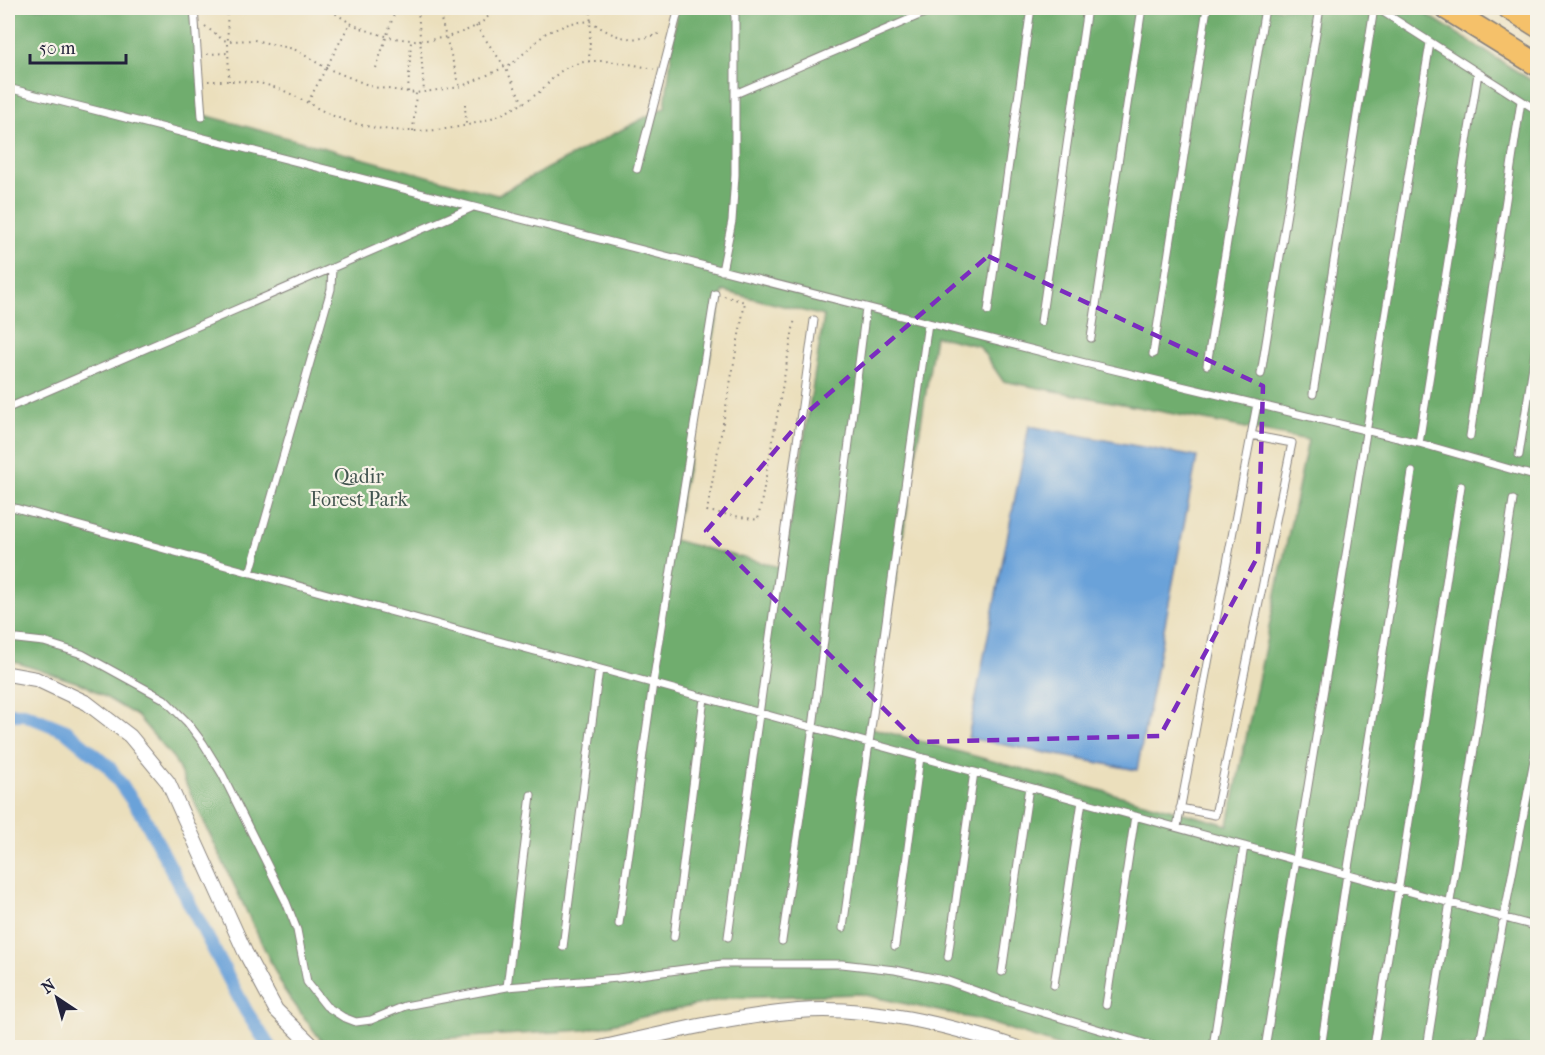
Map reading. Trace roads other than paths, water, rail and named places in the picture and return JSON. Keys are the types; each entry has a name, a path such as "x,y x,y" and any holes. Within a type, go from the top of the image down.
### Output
{"highway":[{"path":"1446,8 1538,65"},
{"path":"1509,8 1538,26"}],"street":[{"path":"8,674 36,679 87,702 130,736 161,772 168,782 245,952 276,1010 315,1047"},
{"path":"600,1047 723,1020 800,1011 866,1012 922,1022 1018,1047"}],"lane":[{"path":"194,8 202,117"},
{"path":"638,169 679,8"},
{"path":"722,271 733,209 735,175 735,16 732,8"},
{"path":"735,94 936,8"},
{"path":"988,311 1031,8"},
{"path":"1041,322 1087,8"},
{"path":"1091,338 1142,8"},
{"path":"1153,354 1207,8"},
{"path":"1207,365 1265,8"},
{"path":"1262,374 1320,8"},
{"path":"1313,394 1376,8 1538,111"},
{"path":"1265,1047 1430,43"},
{"path":"1419,443 1478,74"},
{"path":"8,88 866,308 1085,363 1365,429 1538,477"},
{"path":"1470,436 1521,101"},
{"path":"8,408 471,207"},
{"path":"250,573 331,289 332,268"},
{"path":"619,924 653,683 715,294"},
{"path":"782,941 813,727 866,308"},
{"path":"728,937 814,320"},
{"path":"843,928 928,323"},
{"path":"1519,455 1538,334"},
{"path":"1177,827 1257,404"},
{"path":"1180,808 1215,815 1292,443 1251,435"},
{"path":"1321,1047 1412,472"},
{"path":"1374,1047 1461,486"},
{"path":"1427,1047 1513,500"},
{"path":"8,506 1538,927"},
{"path":"8,638 44,642 82,654 164,699 187,722 222,774 286,902 297,930 308,982 326,1006 356,1022 364,1022 405,1006 507,987 618,978 722,964 842,964 895,970 948,981 998,999 1160,1047"},
{"path":"563,947 599,669"},
{"path":"674,937 704,698"},
{"path":"1479,1047 1538,739"},
{"path":"895,946 920,757"},
{"path":"948,957 974,772"},
{"path":"1002,972 1029,787"},
{"path":"507,987 531,795"},
{"path":"1054,985 1082,801"},
{"path":"1106,1005 1135,816"},
{"path":"1214,1040 1244,846"}],"water":[{"path":"1029,426 1197,457 1137,770 968,738"}],"waterway":[{"path":"8,714 24,714 66,731 108,766 144,817 246,1011 270,1048"}],"park label":[{"name":"Qadir Forest Park","path":"359,488"}]}
